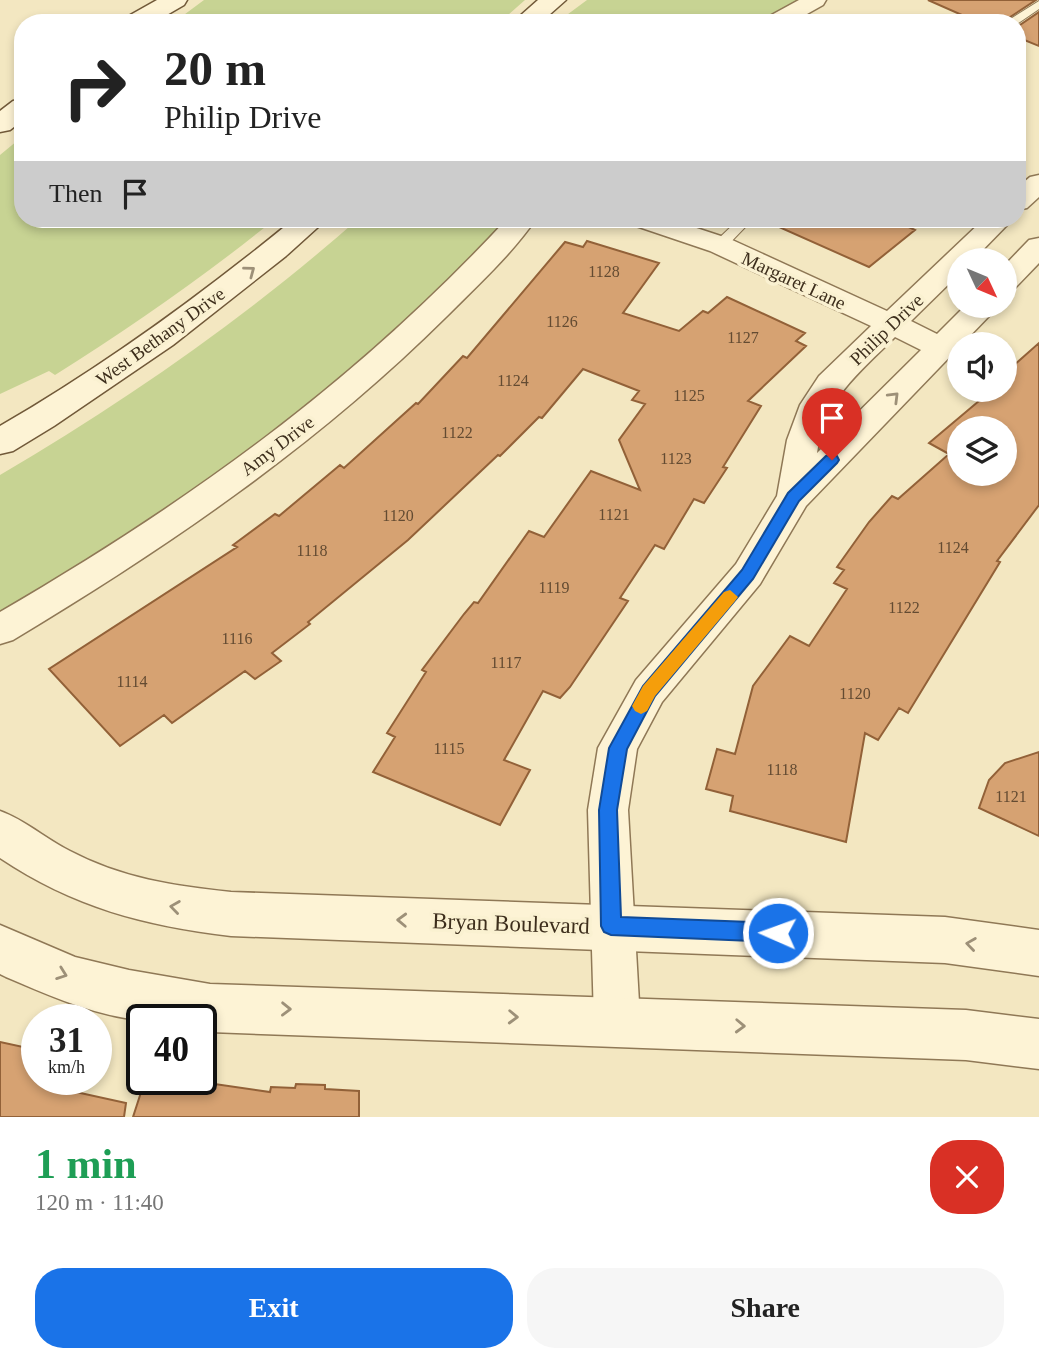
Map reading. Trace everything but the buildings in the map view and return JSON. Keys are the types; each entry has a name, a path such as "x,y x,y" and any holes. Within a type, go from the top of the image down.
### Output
{"street":[{"path":"150,14 176,0"},
{"path":"536,14 554,0"},
{"path":"790,14 815,0"},
{"name":"West Bethany Drive","path":"0,442 117,370 257,265 301,228"},
{"name":"Amy Drive","path":"0,630 68,591 167,525 301,428 419,328 462,287 514,228"},
{"name":"Margaret Lane","path":"670,228 720,245 943,348"},
{"name":"Philip Drive","path":"794,497 803,440 811,413 830,383 990,228"},
{"path":"1017,269 1039,246"},
{"name":"Philip Drive","path":"617,1020 608,810 618,748 649,691 748,574 794,497 971,318"},
{"path":"0,412 117,370"},
{"name":"Bryan Boulevard","path":"0,831 75,877 155,904 231,914 945,940 1039,954"},
{"path":"0,948 16,958 115,993 210,1008 617,1020 966,1035 1039,1044"}],"lane":[{"path":"1024,14 1039,4"},
{"path":"720,245 737,228"}],"green space":[{"path":"204,0 525,0 509,14 185,14"},
{"path":"587,0 803,0 777,14 568,14"},
{"path":"14,143 14,228 264,228 167,300 55,375 49,371 0,394 0,155"},
{"path":"348,228 506,228 453,285 298,423 0,619 0,475 185,356"}],"slow traffic":[{"path":"641,706 649,691 730,597"}],"route":[{"path":"778,933 611,926 608,810 618,748 649,691 748,574 794,497 832,460"}]}
